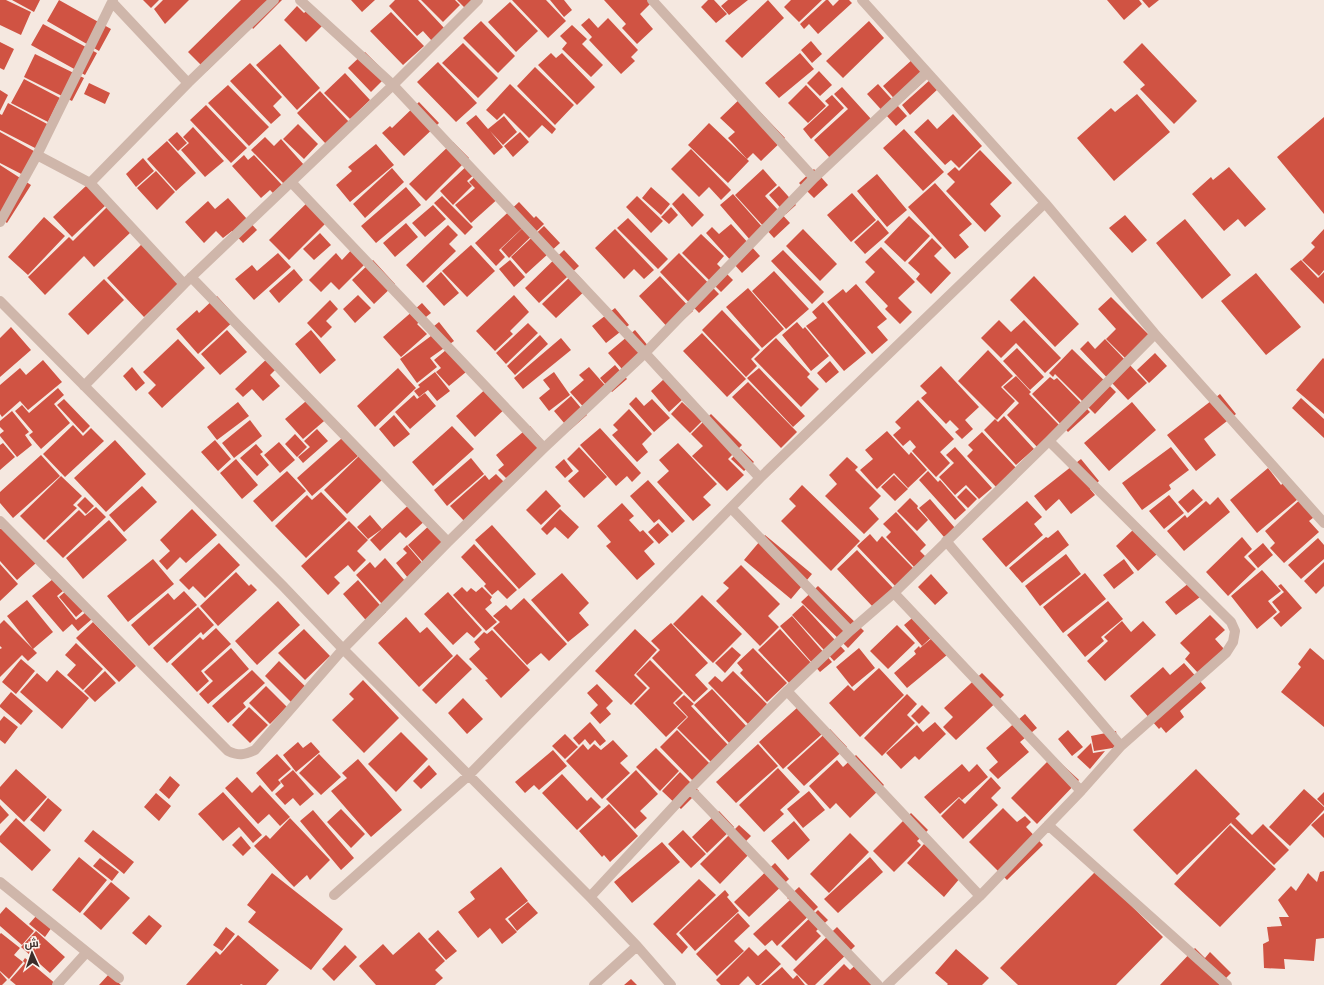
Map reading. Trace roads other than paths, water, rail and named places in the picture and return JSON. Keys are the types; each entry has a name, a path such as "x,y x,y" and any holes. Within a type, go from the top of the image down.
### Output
{"street":[{"path":"90,182 188,83 274,0"},
{"path":"300,0 393,85 646,353 760,478"},
{"path":"84,386 188,281 393,85 478,0"},
{"path":"652,0 814,178"},
{"path":"862,0 1045,203 1154,334 1324,523"},
{"path":"0,222 37,156 113,1 188,83"},
{"path":"0,521 228,751 236,755 243,755 255,750 343,649 448,542 544,448 646,353 814,178 927,72"},
{"path":"37,156 90,182 448,542"},
{"path":"291,182 544,448"},
{"path":"334,895 468,776 760,478 1045,203"},
{"path":"0,301 283,586 468,776 590,897 670,985"},
{"path":"590,897 690,789 787,691 850,631 894,593 1049,441 1154,334"},
{"path":"888,985 980,896 1081,791 1121,746 1226,653 1233,642 1235,631 1231,622 1049,441"},
{"path":"730,508 850,631"},
{"path":"946,541 1121,746"},
{"path":"894,593 1081,791"},
{"path":"787,691 980,896"},
{"path":"690,789 878,985"},
{"path":"1048,825 1227,985"},
{"path":"0,882 86,953 119,978"},
{"path":"594,985 636,946"},
{"path":"58,985 86,953"}]}
